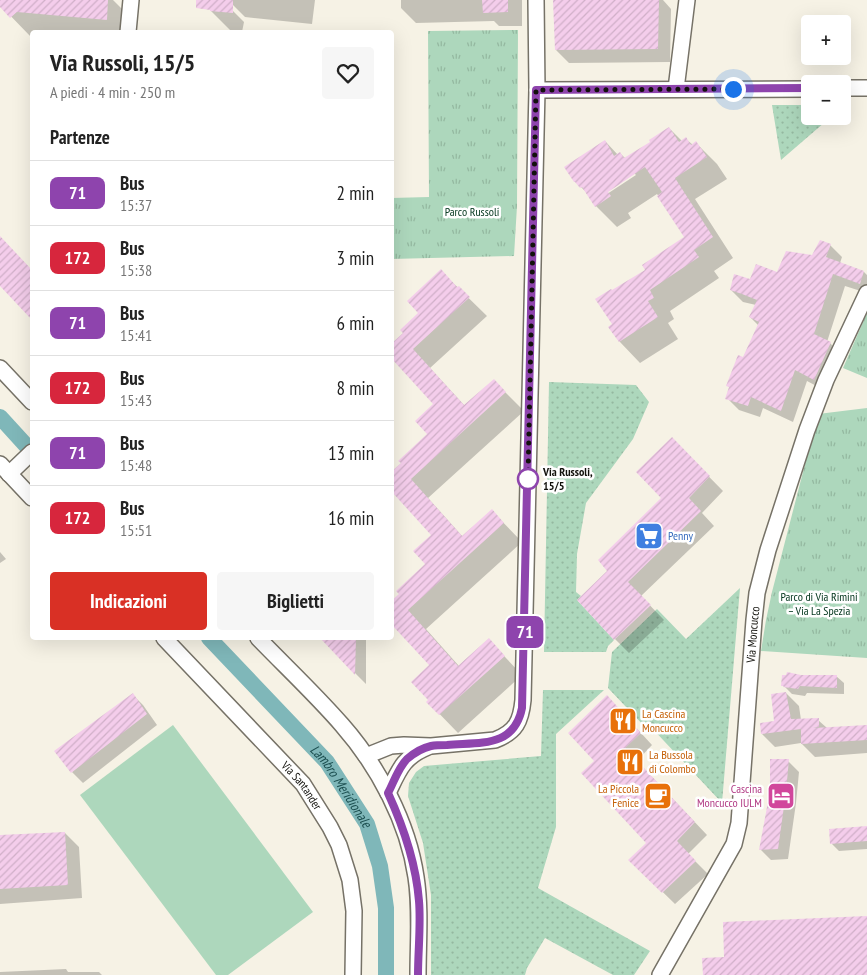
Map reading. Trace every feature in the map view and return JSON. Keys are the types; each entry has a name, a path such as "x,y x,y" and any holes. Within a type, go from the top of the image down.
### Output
{"street":[{"path":"128,30 131,0"},
{"path":"366,756 391,746 431,746 489,741 510,732 518,722 522,708 536,90 536,0"},
{"path":"676,89 687,0"},
{"path":"536,90 801,88"},
{"path":"851,88 866,88"},
{"name":"Via Moncucco","path":"660,975 734,844 739,823 757,593 768,550 807,430 826,380 867,292"},
{"path":"0,368 30,400"},
{"path":"30,453 8,468 30,495"},
{"name":"Via Santander","path":"166,640 303,784 330,827 339,845 350,880 354,911 353,975"},
{"path":"260,640 342,725 374,767 388,793 405,834 416,876 419,903 418,975"},
{"path":"388,793 406,760 420,750 431,746"}],"green space":[{"name":"Parco Russoli","path":"518,30 517,206 514,256 394,259 394,198 429,197 428,31"},
{"path":"772,105 801,105 801,125 822,125 781,160"},
{"path":"867,313 867,378 843,368"},
{"path":"549,382 636,385 649,402 633,439 586,503 577,554 576,592 581,596 577,600 614,640 608,646 606,652 544,652"},
{"name":"Parco di Via Rimini – Via La Spezia","path":"867,408 867,658 761,651 772,592 818,414"},
{"path":"740,588 722,803 650,726 647,729 608,688 612,652 657,609 686,639"},
{"path":"543,690 604,690 556,734 556,827 538,888 650,951 634,975 613,975 545,938 527,968 525,975 431,975 431,895 423,843 408,796 409,783 416,772 424,766 541,756"},
{"path":"173,725 313,912 228,975 216,975 80,795"}],"building":[{"path":"0,0 108,0 107,20 17,12 10,18 0,7"},
{"path":"196,0 233,0 233,13 196,8"},
{"path":"482,0 508,0 508,12 483,13"},
{"path":"553,0 659,0 658,49 555,50"},
{"path":"669,127 679,142 686,137 691,145 696,141 707,157 675,178 713,237 694,250 699,257 650,290 654,298 648,301 658,317 619,342 608,327 612,324 595,299 645,270 642,265 684,237 657,196 662,192 645,167 608,192 611,196 595,207 582,187 580,188 574,182 564,167 605,140 614,156 620,152 624,158 650,142 649,140"},
{"path":"0,236 30,268 30,318 0,286"},
{"path":"820,240 831,244 826,257 864,271 860,284 833,274 814,334 831,342 814,380 795,370 781,411 751,397 748,406 725,399 729,387 726,386 738,355 743,357 759,322 749,317 757,300 730,290 734,274 750,279 756,264 777,272 786,251 812,255"},
{"path":"441,269 457,287 459,286 470,297 413,349 464,405 494,379 506,392 411,479 462,536 492,509 504,523 408,610 458,666 489,638 505,656 439,715 426,702 428,700 411,682 429,665 394,627 394,598 399,594 396,591 425,564 413,551 431,535 394,494 394,469 401,463 398,461 427,434 415,421 433,404 394,361 394,341 403,333 400,330 418,313 407,301"},
{"path":"672,437 710,476 689,498 701,511 628,582 651,605 614,640 577,600 607,571 598,560 661,498 636,472"},
{"path":"322,640 356,640 355,675"},
{"path":"787,672 801,675 837,675 837,688 800,686 798,689 783,687 781,686 782,675 786,675"},
{"path":"786,692 791,719 819,718 819,727 813,728 867,725 867,740 801,744 801,729 761,734 760,723 774,721 771,694"},
{"path":"133,693 147,714 71,773 54,751"},
{"path":"607,695 641,733 625,748 695,822 677,841 696,861 662,893 628,860 646,843 581,773 594,761 568,733"},
{"path":"770,759 789,759 786,792 778,849 759,850 770,791"},
{"path":"867,826 867,841 830,844 829,829"},
{"path":"65,832 68,885 0,889 0,835"},
{"path":"867,916 867,975 703,975 702,958 724,957 723,922"}],"waterway":[{"name":"Lambro Meridionale","path":"0,417 30,450"},
{"name":"Lambro Meridionale","path":"211,640 327,762 367,824 380,866 386,908 386,975"}],"bus line":[{"name":"71","path":"418,975 419,903 416,876 405,834 388,793 402,766 412,755 431,746 495,740 510,732 518,722 522,708 536,90 801,88"}],"place":[{"name":"Via Russoli, 15/5","path":"528,479"},
{"name":"Penny","path":"649,536"},
{"name":"La Cascina Moncucco","path":"623,721"},
{"name":"La Bussola di Colombo","path":"630,762"},
{"name":"La Piccola Fenice","path":"658,796"},
{"name":"Cascina Moncucco IULM","path":"781,796"}],"route":[{"path":"528,479 536,90 733,89"}]}
